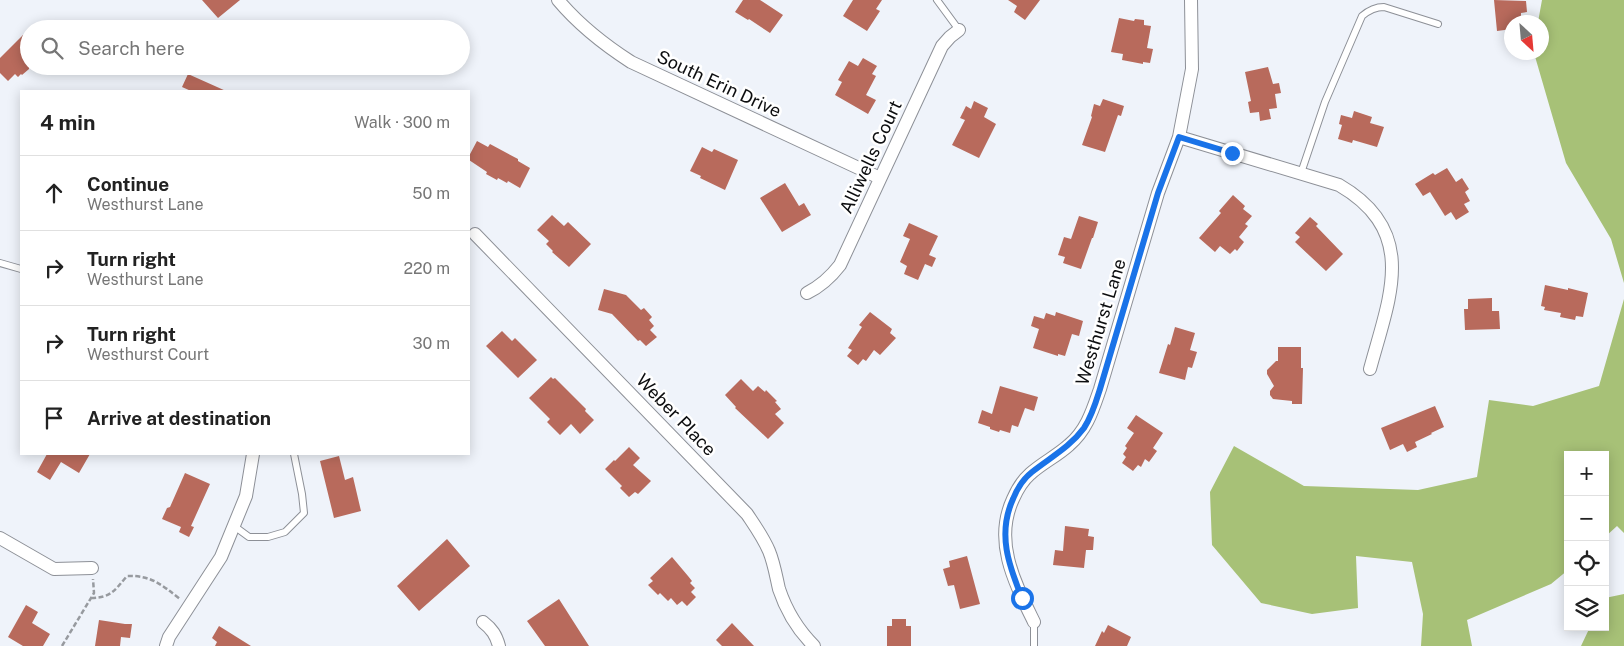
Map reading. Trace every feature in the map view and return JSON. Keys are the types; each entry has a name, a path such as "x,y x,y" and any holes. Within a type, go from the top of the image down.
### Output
{"street":[{"name":"South Erin Drive","path":"558,0 586,30 631,62 880,178"},
{"name":"Westhurst Lane","path":"1034,622 1011,571 1006,554 1004,538 1006,521 1016,491 1026,478 1070,445 1086,426 1090,418 1158,193 1179,137 1192,69 1191,0"},
{"name":"Alliwells Court","path":"807,293 820,287 840,265 942,46 959,30"},
{"path":"1179,137 1339,185 1359,198 1375,215 1384,229 1390,245 1393,261 1393,278 1370,370"},
{"name":"Weber Place","path":"475,234 747,514 759,531 768,550 786,607 796,625 814,646"},
{"path":"168,642 221,557 246,496 252,455"},
{"path":"0,538 54,570 92,568"},
{"path":"483,622 492,628 498,646"}],"lane":[{"path":"937,0 959,30"},
{"path":"1301,173 1325,102 1362,16 1376,7 1384,7 1438,24"},
{"path":"0,263 20,269"},
{"path":"234,526 249,537 268,537 285,532 304,513 294,455"},
{"path":"1034,622 1034,646"}],"path":[{"path":"62,646 94,593 92,568"},
{"path":"91,598 110,595 127,576 134,576 152,579 189,606"}],"green space":[{"path":"1542,0 1624,0 1624,283 1611,239 1566,163 1536,60 1549,60 1549,15 1539,15"},
{"path":"1624,299 1624,533 1617,526 1609,533 1609,451 1564,451 1564,573 1551,584 1467,620 1472,646 1421,646 1423,614 1412,562 1356,556 1358,608 1312,614 1261,603 1212,545 1210,492 1234,446 1304,486 1418,490 1477,477 1489,400 1533,406 1599,386"},
{"path":"1624,594 1624,646 1581,646 1588,631 1609,631 1609,597"}],"building":[{"path":"202,0 240,0 218,18"},
{"path":"743,0 760,0 783,15 770,33 735,12"},
{"path":"853,0 882,0 876,9 880,11 867,31 843,16"},
{"path":"1008,0 1040,0 1025,20 1014,12 1017,6"},
{"path":"1494,0 1526,1 1527,12 1521,13 1521,15 1504,15 1504,30 1497,31"},
{"path":"1119,18 1134,21 1135,19 1144,20 1144,25 1151,26 1147,48 1153,49 1150,63 1143,62 1143,64 1122,60 1123,54 1111,52"},
{"path":"20,38 20,75 18,77 15,74 8,81 0,73 0,58"},
{"path":"863,58 877,66 872,74 876,76 866,95 876,100 868,114 835,95 842,82 838,80 849,61 858,66"},
{"path":"1268,67 1273,84 1279,83 1281,93 1275,94 1277,108 1269,109 1271,119 1260,121 1259,112 1250,113 1248,102 1251,101 1245,72"},
{"path":"188,75 190,75 224,90 189,90 182,87"},
{"path":"1103,99 1124,106 1121,116 1118,115 1105,152 1082,145 1092,117 1094,104 1100,106"},
{"path":"974,101 988,108 984,117 996,124 979,158 952,145 965,120 960,118 966,106 971,109"},
{"path":"1354,111 1372,117 1370,123 1384,127 1377,147 1353,140 1352,143 1338,139 1342,125 1339,124 1341,115 1352,118"},
{"path":"477,141 488,147 490,144 518,159 518,161 530,168 520,188 508,181 507,183 498,178 497,180 486,174 487,172 470,161 470,154"},
{"path":"702,147 712,152 714,149 738,160 725,190 690,171"},
{"path":"1447,168 1456,182 1462,178 1469,189 1465,192 1470,201 1464,204 1469,212 1456,220 1451,212 1445,216 1430,192 1423,196 1415,184 1433,173 1435,175"},
{"path":"785,183 799,206 804,203 811,215 782,232 760,198"},
{"path":"1233,195 1245,206 1243,209 1252,216 1245,224 1248,226 1239,237 1244,242 1237,251 1235,249 1230,254 1220,246 1215,252 1199,238 1221,213 1219,211"},
{"path":"552,215 564,226 568,222 591,244 569,267 552,252 546,244 549,241 537,230"},
{"path":"1079,216 1098,222 1081,269 1063,263 1065,257 1058,255 1064,237 1071,239"},
{"path":"1310,217 1318,224 1316,226 1343,254 1326,271 1295,242 1300,237 1295,233"},
{"path":"909,223 938,236 929,255 936,258 932,267 925,264 918,280 904,274 907,266 900,262 910,239 903,236"},
{"path":"1545,285 1588,293 1583,317 1576,316 1575,320 1560,317 1561,313 1544,310 1545,307 1541,306"},
{"path":"604,289 626,295 641,310 644,308 652,317 649,320 654,326 650,330 657,337 646,346 640,340 638,341 612,314 598,310"},
{"path":"1492,298 1492,311 1499,311 1500,329 1465,330 1464,309 1468,309 1468,299"},
{"path":"870,312 892,329 890,333 896,338 880,355 874,350 866,361 863,359 858,365 847,356 852,350 848,348 862,327 859,325"},
{"path":"1056,312 1083,321 1079,336 1072,334 1065,356 1058,354 1058,356 1033,348 1039,329 1031,326 1034,316 1044,319 1046,313 1055,316"},
{"path":"1175,327 1195,333 1190,350 1197,352 1192,368 1188,367 1185,380 1159,373"},
{"path":"502,331 512,341 515,338 537,360 518,378 486,346"},
{"path":"1278,347 1301,347 1301,368 1303,368 1302,404 1292,404 1292,401 1273,399 1270,395 1270,391 1274,386 1267,374 1267,370 1278,361"},
{"path":"551,377 555,378 586,409 585,411 594,420 580,434 571,424 560,435 547,422 550,419 529,398"},
{"path":"741,379 753,391 758,386 765,392 766,390 777,401 775,402 781,409 775,414 784,423 768,439 735,408 725,395"},
{"path":"1000,386 1038,397 1034,411 1025,408 1018,427 1012,425 1010,433 1000,430 999,432 978,423 982,410 992,414"},
{"path":"1435,406 1444,427 1415,442 1417,447 1407,452 1403,444 1390,450 1381,428"},
{"path":"1136,415 1163,433 1153,448 1157,451 1149,462 1145,459 1141,467 1138,465 1133,471 1122,463 1126,457 1123,454 1127,448 1125,446 1134,433 1127,428"},
{"path":"629,447 640,458 633,465 651,481 638,494 635,492 629,497 620,488 622,486 605,469"},
{"path":"46,455 89,455 79,473 61,462 50,480 37,472"},
{"path":"339,456 345,480 353,477 361,511 334,518 320,461"},
{"path":"185,473 210,484 191,526 194,527 189,537 179,532 181,527 162,519 167,508 170,507"},
{"path":"1065,526 1089,529 1088,536 1094,537 1093,550 1086,550 1084,568 1053,565 1055,550 1063,551"},
{"path":"447,539 470,566 419,611 397,586"},
{"path":"967,556 980,604 960,609 954,585 948,586 943,569 950,567 949,561"},
{"path":"672,557 692,581 690,583 695,588 691,592 696,597 687,606 682,601 677,605 671,598 668,601 660,593 658,595 648,585 653,581 650,578"},
{"path":"559,599 589,646 545,646 527,621"},
{"path":"26,605 38,612 32,623 50,634 43,646 23,646 8,637"},
{"path":"892,619 906,619 906,626 911,626 911,646 887,646 887,626 892,626"},
{"path":"99,620 132,624 130,638 121,637 120,646 95,646"},
{"path":"732,623 754,646 722,646 716,640"},
{"path":"1108,625 1131,637 1127,646 1095,646 1102,631 1104,633"},
{"path":"219,626 251,646 215,646 217,642 212,638"}],"route":[{"path":"1022,598 1006,554 1004,538 1010,506 1016,491 1030,473 1070,445 1086,426 1090,418 1158,193 1179,137 1232,153"}]}
